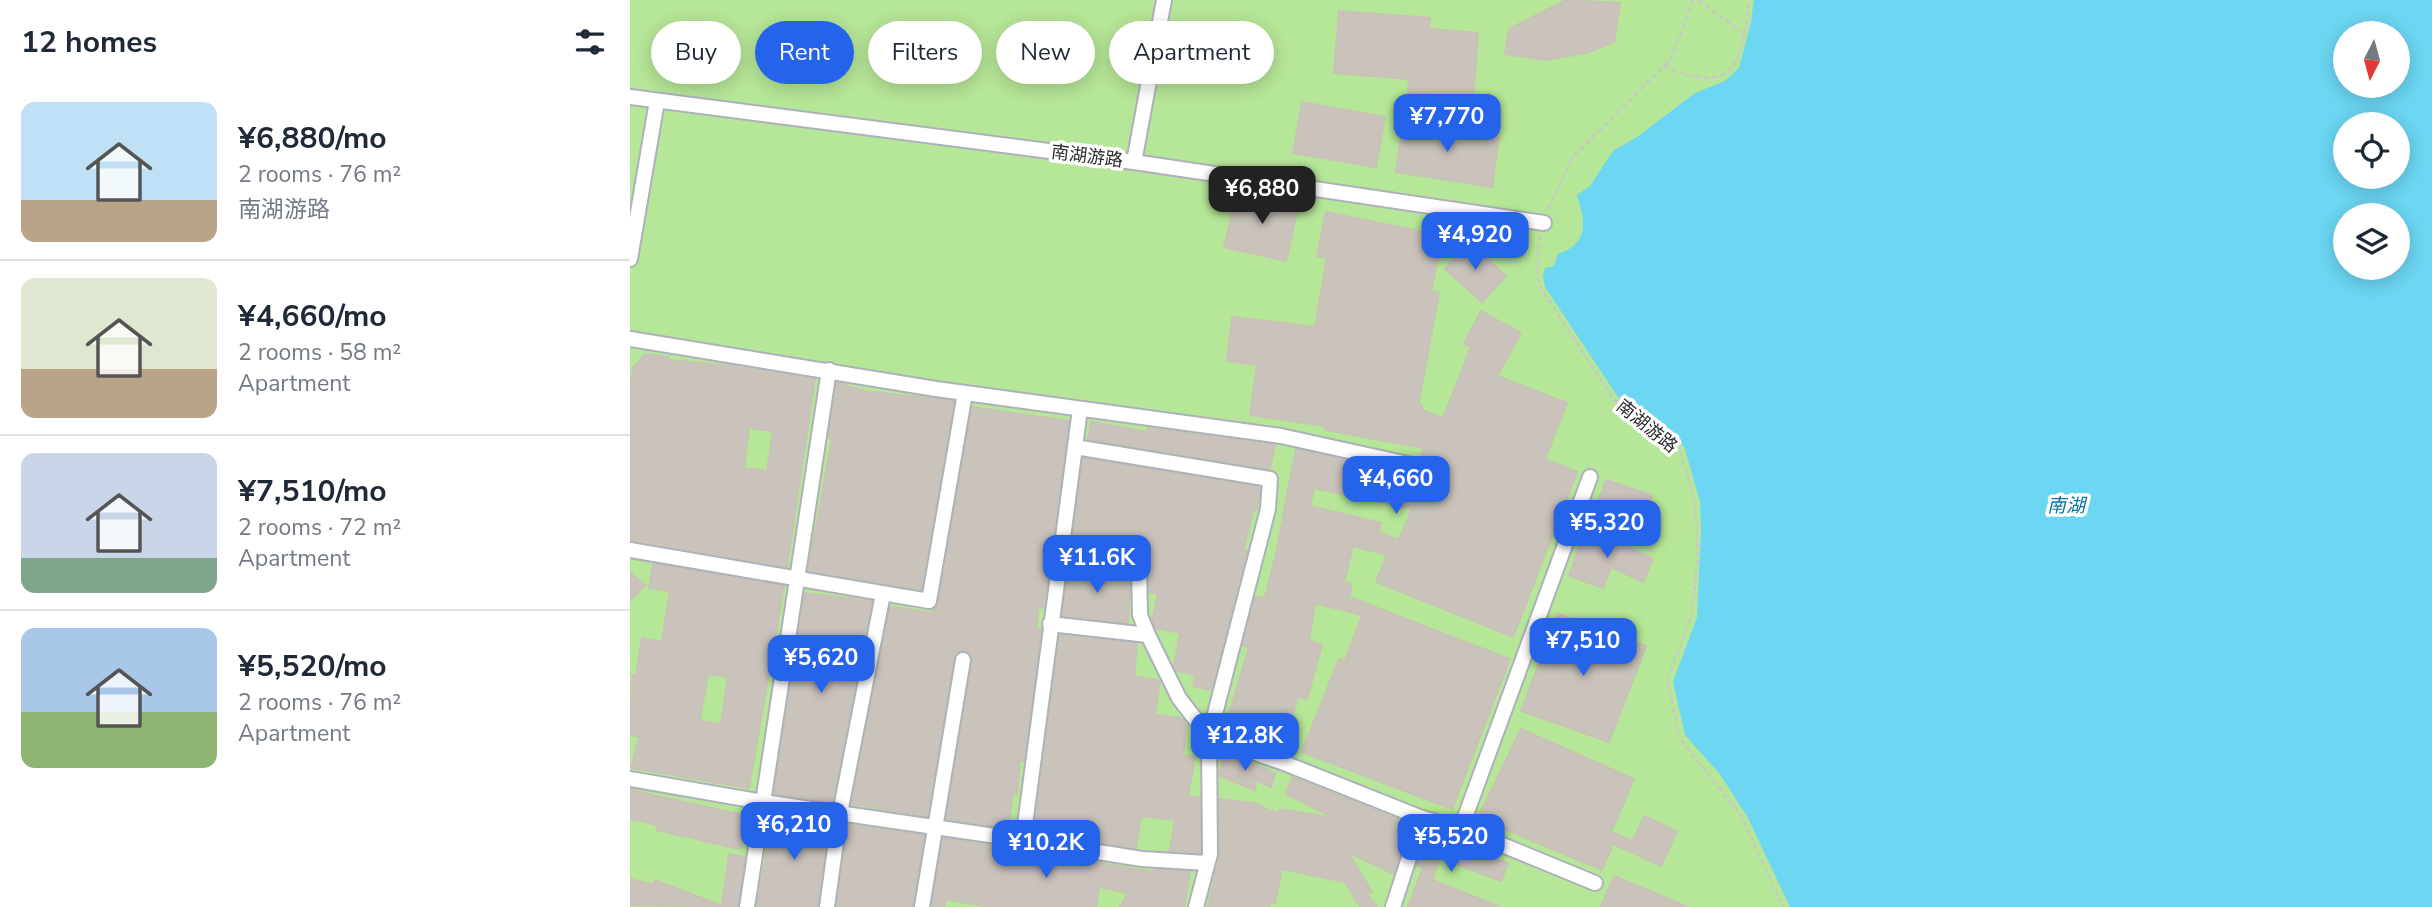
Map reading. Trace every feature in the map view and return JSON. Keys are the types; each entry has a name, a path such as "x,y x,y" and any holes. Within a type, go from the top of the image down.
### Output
{"street":[{"path":"1134,162 1164,0"},
{"name":"南湖游路","path":"630,97 1134,162 1544,223"},
{"path":"630,259 657,101"},
{"path":"630,339 965,393 1281,436 1408,464"},
{"path":"747,907 829,370"},
{"path":"630,550 929,601 965,393"},
{"path":"1023,841 1080,408"},
{"path":"1075,447 1270,479 1268,509 1209,737 1207,863 1196,907"},
{"path":"1461,828 1590,477"},
{"path":"1060,552 1139,568 1140,615 1148,635 1179,698 1209,737 1284,763 1422,818 1461,828 1595,883"},
{"path":"827,907 840,813 883,594"},
{"path":"1050,624 1148,635"},
{"path":"922,907 963,660"},
{"path":"630,779 763,802 1142,859 1207,863"},
{"path":"1393,907 1422,818"}],"path":[{"name":"南湖游路","path":"1693,0 1671,59 1572,158 1551,198 1537,247 1537,276 1542,290 1614,400 1680,450 1695,502 1698,553 1692,615 1667,681 1680,739 1741,815 1783,907"},
{"path":"1699,0 1744,34"},
{"path":"1663,66 1691,75 1723,77 1739,59 1749,0"}],"green space":[{"path":"630,0 2432,0 2432,907 630,907"}],"water":[{"name":"南湖","path":"1754,0 2432,0 2432,907 1790,907 1747,816 1719,773 1685,735 1673,682 1697,617 1701,530 1700,502 1684,446 1618,397 1545,287 1543,276 1545,268 1554,266 1558,254 1576,244 1580,237 1583,222 1577,195 1590,186 1613,151 1637,137 1695,93 1725,81 1739,68"}],"building":[{"path":"1566,0 1620,3 1614,42 1587,53 1545,60 1505,54 1509,29"},
{"path":"1339,11 1430,18 1429,29 1478,33 1473,98 1408,93 1409,79 1334,73"},
{"path":"1302,102 1385,117 1376,167 1293,153"},
{"path":"1403,122 1499,137 1492,187 1396,172"},
{"path":"1238,190 1299,204 1286,261 1224,247"},
{"path":"1326,212 1443,236 1431,291 1439,293 1418,405 1422,405 1422,410 1443,418 1471,347 1464,343 1481,311 1521,333 1497,376 1567,403 1545,459 1577,472 1513,637 1376,582 1387,555 1353,546 1344,582 1352,584 1349,597 1510,659 1452,809 1302,752 1339,659 1345,661 1362,615 1315,603 1309,641 1322,645 1307,699 1298,697 1283,744 1232,725 1235,716 1229,715 1249,647 1243,645 1255,596 1265,598 1296,449 1407,473 1416,470 1424,448 1325,430 1325,426 1250,415 1257,365 1227,361 1232,317 1315,327 1327,258 1317,256","holes":["1314,488 1412,509 1399,540 1378,532 1381,523 1310,506"]},
{"path":"1469,243 1506,276 1482,302 1445,269"},
{"path":"645,354 668,357 667,360 733,366 815,379 787,567 630,541 630,388 633,368","holes":["749,428 773,431 767,471 744,468"]},
{"path":"837,383 864,391 954,401 921,590 808,571 832,439 828,438"},
{"path":"972,407 1069,421 1044,608 1039,607 1036,628 1041,629 1024,761 1020,760 1017,793 1013,792 1008,828 946,819 972,662 970,653 964,650 954,658 927,816 852,804 890,607 931,613 938,603"},
{"path":"1091,422 1148,432 1148,428 1275,445 1270,469 1088,439"},
{"path":"1083,458 1260,487 1257,510 1253,510 1244,550 1247,551 1211,690 1193,686 1195,675 1177,671 1174,665 1180,633 1156,628 1152,620 1158,594 1149,592 1149,568 1145,561 1072,545"},
{"path":"1606,480 1652,495 1640,530 1594,515"},
{"path":"1589,529 1653,559 1643,582 1611,567 1603,588 1569,576 1585,531"},
{"path":"653,564 784,586 749,788 631,768 639,737 630,735 632,675 636,676 642,638 662,642 670,591 649,588","holes":["708,674 728,677 721,724 700,721"]},
{"path":"1069,564 1130,576 1128,623 1062,616"},
{"path":"630,572 645,585 630,601"},
{"path":"805,593 872,601 832,802 774,794"},
{"path":"1558,614 1646,646 1609,742 1521,711"},
{"path":"1060,635 1137,643 1134,676 1160,681 1155,714 1183,719 1187,725 1183,755 1195,757 1188,796 1200,798 1200,853 1170,851 1175,820 1141,816 1136,848 1034,832"},
{"path":"1521,729 1634,779 1611,832 1633,841 1644,816 1677,831 1661,866 1613,844 1602,870 1478,818"},
{"path":"1224,753 1275,773 1271,787 1256,780 1255,790 1219,776"},
{"path":"1292,777 1410,824 1394,874 1348,852 1372,892 1367,894 1377,907 1360,907 1345,882 1282,869 1275,903 1270,902 1270,907 1208,907 1220,854 1219,799 1254,803 1278,814 1280,809 1334,818 1286,794"},
{"path":"630,790 748,816 740,849 657,830 658,825 630,819"},
{"path":"773,813 829,821 818,907 757,907"},
{"path":"848,825 924,835 913,907 837,907"},
{"path":"1427,833 1508,863 1501,881 1440,858 1432,880 1500,907 1408,907 1423,867 1417,865"},
{"path":"943,838 1153,872 1154,869 1190,872 1184,907 1120,907 1128,893 1099,887 1096,907 989,907 945,899 945,907 932,907"},
{"path":"729,854 745,857 738,907 630,905 630,879 653,885 655,880 722,906"},
{"path":"1614,876 1688,907 1601,907"}]}
